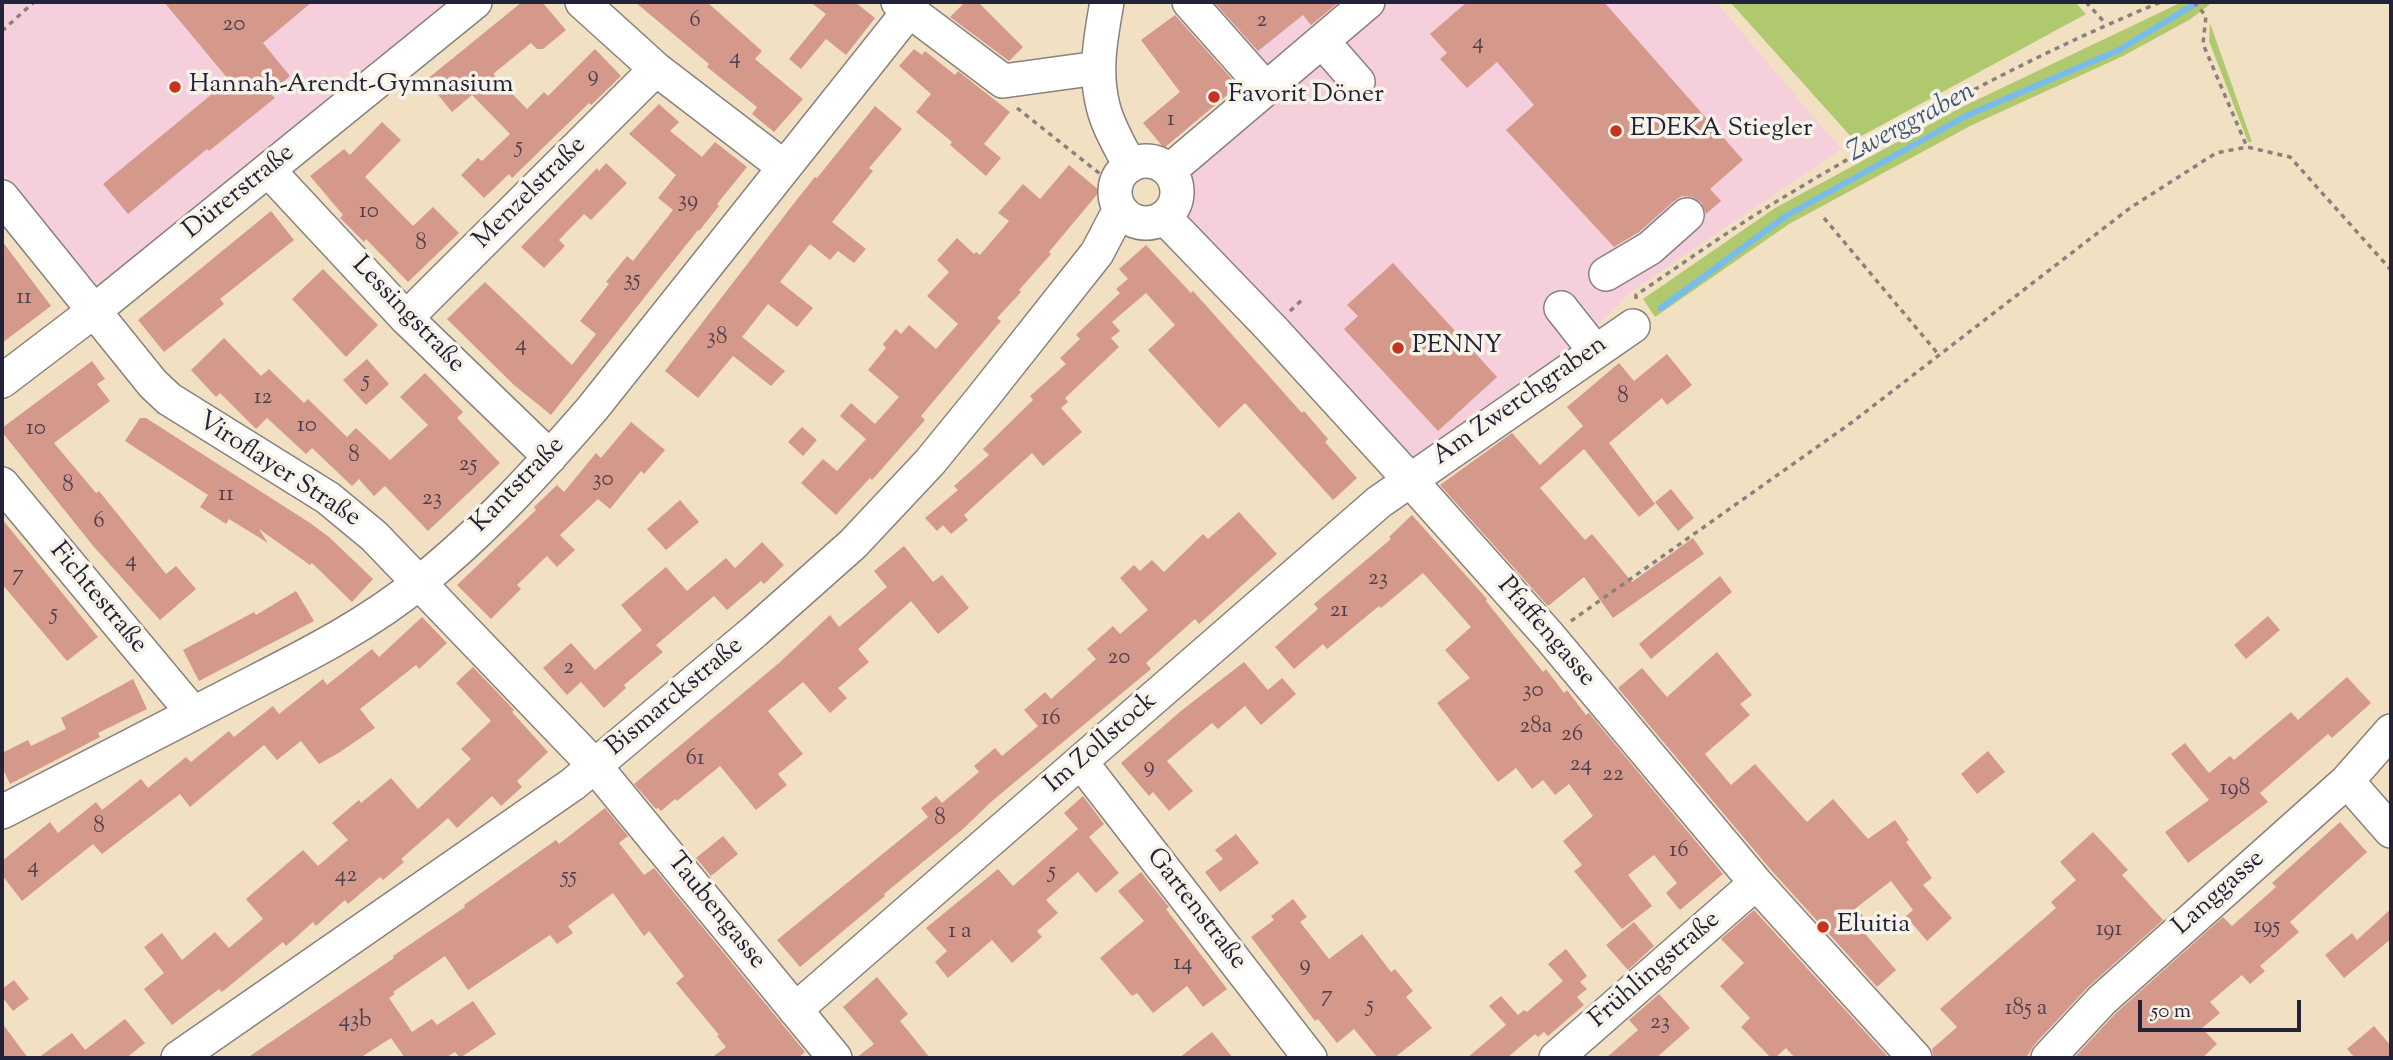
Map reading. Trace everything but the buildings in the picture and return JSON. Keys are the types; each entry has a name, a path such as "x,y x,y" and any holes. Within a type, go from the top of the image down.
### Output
{"street":[{"path":"582,2 656,69 784,167"},
{"name":"Pfaffengasse","path":"1107,2 1098,68 1103,106 1134,200 1271,328 1410,480 1549,636 1756,883 1914,1058"},
{"path":"1189,2 1266,89"},
{"path":"1134,200 1150,161 1168,171 1368,2"},
{"name":"Dürerstraße","path":"2,381 269,171 472,3"},
{"path":"903,6 1003,81 1098,68"},
{"name":"Kantstraße","path":"2,812 286,666 370,619 419,583 491,517 550,457 592,409 784,167 903,6"},
{"path":"1322,41 1358,82"},
{"name":"Menzelstraße","path":"406,318 656,69"},
{"name":"Lessingstraße","path":"269,171 406,318 550,457"},
{"name":"Bismarckstraße","path":"178,1058 573,784 755,631 853,544 930,462 1097,253 1134,200 1172,210 1177,190 1168,171"},
{"name":"Viroflayer Straße","path":"2,197 153,384 169,399 328,498 374,536 595,766"},
{"path":"1606,275 1650,248 1688,215"},
{"path":"1561,308 1595,351"},
{"name":"Am Zwerchgraben","path":"1410,480 1633,326"},
{"name":"Im Zollstock","path":"795,1010 1351,525 1410,480"},
{"name":"Fichtestraße","path":"2,484 193,713"},
{"name":"Langgasse","path":"2048,1058 2102,1000 2347,781 2391,731"},
{"name":"Gartenstraße","path":"1081,762 1310,1058"},
{"name":"Taubengasse","path":"595,766 835,1058"},
{"path":"2347,781 2391,831"},
{"name":"Frühlingstraße","path":"1556,1058 1756,883"}],"path":[{"path":"2,31 34,2"},
{"path":"2086,2 2106,24"},
{"path":"1633,326 1636,295 1772,204 1958,97 2106,24 2161,2"},
{"path":"2194,2 2206,16 2203,44 2247,147"},
{"path":"1003,81 1015,106 1134,200"},
{"path":"1549,636 1840,430 2130,208 2216,153 2247,147 2290,157 2391,270"},
{"path":"1825,218 1939,355"}],"shaded area":[{"name":"Hannah-Arendt-Gymnasium","path":"2,2 440,2 442,6 438,13 101,285 94,281 2,172"},
{"path":"1197,2 1716,2 1841,149 1632,291 1572,350 1407,469 1180,211 1194,165 1272,89"}],"green space":[{"path":"1730,2 2075,2 2086,14 1854,140"},
{"path":"2182,2 2213,2 2189,20 2123,56 1972,125 1789,224 1655,317 1643,299 1775,208 1964,106"},
{"path":"2210,23 2252,142 2248,142 2209,41"}],"waterway":[{"name":"Zwerggraben","path":"1661,308 1786,216 1966,116 2119,50 2198,2"}],"place":[{"name":"Hannah-Arendt-Gymnasium","path":"175,87"},
{"name":"Favorit Döner","path":"1214,97"},
{"name":"EDEKA Stiegler","path":"1616,131"},
{"name":"PENNY","path":"1398,348"},
{"name":"Eluitia","path":"1823,927"}]}
